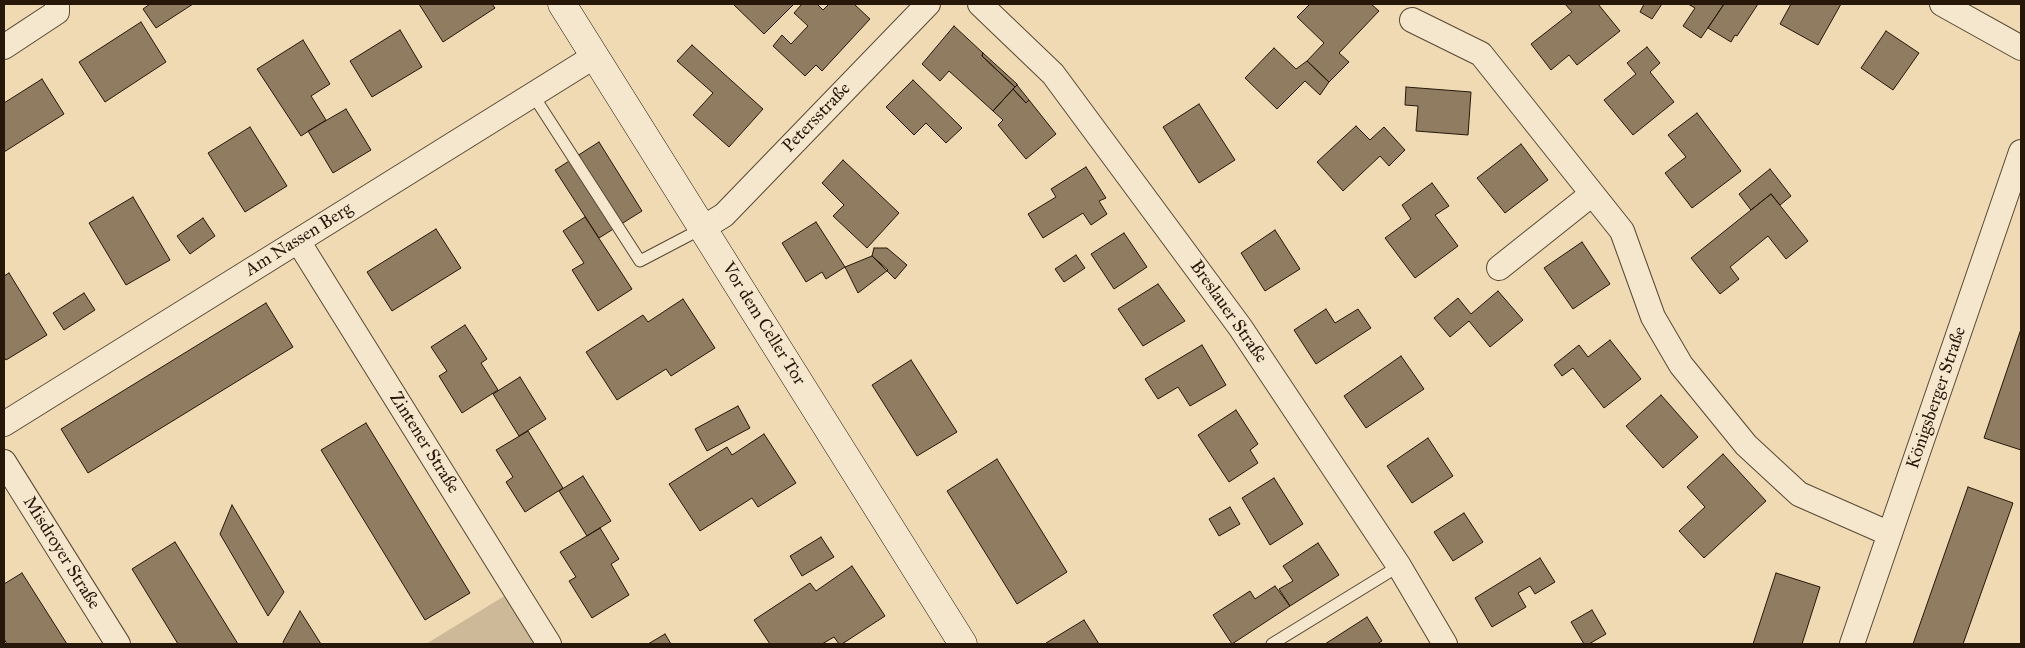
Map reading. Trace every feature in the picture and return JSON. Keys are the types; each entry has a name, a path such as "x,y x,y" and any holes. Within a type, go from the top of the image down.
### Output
{"street":[{"path":"4,47 57,12 57,4"},
{"name":"Vor dem Celler Tor","path":"562,4 963,644"},
{"name":"Petersstraße","path":"703,228 724,215 928,4"},
{"name":"Breslauer Straße","path":"980,4 1053,74 1240,327 1398,566 1445,644"},
{"path":"1942,4 2021,48"},
{"path":"1412,20 1481,54 1622,231 1653,317 1681,364 1746,445 1799,494 1890,534"},
{"name":"Am Nassen Berg","path":"4,424 595,56"},
{"name":"Königsberger Straße","path":"1852,644 2021,152"},
{"path":"1499,268 1592,194"},
{"name":"Zintener Straße","path":"298,241 550,644"},
{"name":"Misdroyer Straße","path":"4,462 118,644"}],"lane":[{"path":"533,95 640,262 703,228"},
{"path":"1272,644 1398,566"}],"shaded area":[{"path":"511,592 544,644 426,644"}],"building":[{"path":"150,4 193,4 156,28 143,9"},
{"path":"419,4 492,4 495,8 443,42"},
{"path":"733,4 794,4 764,34"},
{"path":"802,4 817,4 823,10 829,4 854,4 870,19 822,71 816,65 805,76 773,46 782,35 791,44 808,26 794,13"},
{"path":"1310,4 1371,4 1379,11 1339,53 1349,62 1329,82 1307,61 1324,43 1297,17"},
{"path":"1565,4 1598,4 1620,31 1577,65 1569,55 1551,70 1531,44 1572,12"},
{"path":"1644,4 1662,4 1652,19 1640,12"},
{"path":"1688,4 1724,4 1701,38 1683,26 1695,8"},
{"path":"1724,4 1758,4 1731,42 1708,28"},
{"path":"1791,4 1841,4 1818,45 1780,24"},
{"path":"141,22 166,62 105,102 79,62"},
{"path":"954,26 1015,87 993,111 949,71 940,81 922,64"},
{"path":"400,30 422,67 372,97 350,61"},
{"path":"1886,31 1919,53 1893,90 1861,68"},
{"path":"303,40 330,84 311,96 326,120 301,136 257,69"},
{"path":"692,45 763,109 729,147 693,115 713,93 677,61"},
{"path":"1647,47 1660,63 1650,72 1674,102 1633,135 1604,100 1636,74 1627,63"},
{"path":"1274,48 1296,69 1307,61 1329,82 1320,95 1305,81 1277,109 1245,78"},
{"path":"983,53 1017,84 1015,87 982,56"},
{"path":"42,79 64,114 4,152 4,103"},
{"path":"913,80 962,128 946,143 926,123 914,135 886,107"},
{"path":"1017,85 1029,100 1026,103 1013,89"},
{"path":"1406,87 1471,92 1468,135 1416,131 1418,106 1405,105"},
{"path":"1013,89 1026,103 1029,100 1056,134 1026,159 998,125 1003,120 993,111"},
{"path":"1199,104 1235,160 1199,183 1163,127"},
{"path":"346,109 371,150 333,173 308,131"},
{"path":"1697,113 1741,171 1692,208 1665,173 1686,157 1668,135"},
{"path":"1356,126 1370,140 1384,127 1405,150 1389,166 1380,156 1343,191 1317,162"},
{"path":"250,127 287,186 245,212 208,153"},
{"path":"599,142 642,211 599,238 555,170"},
{"path":"1521,144 1548,180 1505,213 1477,178"},
{"path":"843,160 899,213 867,248 833,216 844,205 822,183"},
{"path":"1086,167 1106,198 1099,201 1107,214 1091,225 1083,213 1043,238 1028,214 1056,197 1051,189"},
{"path":"1770,169 1791,196 1780,205 1771,194 1751,210 1739,194"},
{"path":"1432,183 1449,206 1435,215 1458,246 1415,278 1385,238 1411,219 1402,205"},
{"path":"1771,194 1808,241 1786,259 1768,236 1730,267 1739,279 1720,294 1691,258"},
{"path":"133,197 170,260 126,285 89,223"},
{"path":"585,217 632,289 598,311 572,270 584,263 563,231"},
{"path":"203,218 215,236 190,254 177,236"},
{"path":"816,222 845,267 826,279 822,272 806,282 782,243"},
{"path":"436,229 461,268 392,311 367,272"},
{"path":"1275,230 1300,269 1265,291 1241,253"},
{"path":"1124,233 1147,267 1114,289 1091,254"},
{"path":"1582,242 1610,284 1573,309 1544,268"},
{"path":"874,248 887,248 907,265 895,279 872,256"},
{"path":"1076,255 1085,268 1064,282 1055,269"},
{"path":"872,256 888,270 858,293 845,267"},
{"path":"9,273 47,335 6,360 4,357 4,276"},
{"path":"1158,284 1185,321 1143,346 1118,309"},
{"path":"1498,291 1523,320 1490,347 1469,321 1450,337 1434,318 1458,298 1471,314"},
{"path":"84,293 95,310 64,330 53,313"},
{"path":"683,299 715,348 671,376 666,369 617,400 586,352 643,315 648,322"},
{"path":"266,303 293,347 88,473 61,429"},
{"path":"1326,309 1335,323 1358,309 1371,328 1316,364 1294,330"},
{"path":"465,325 487,359 481,363 498,390 462,413 439,376 447,371 431,347"},
{"path":"2021,329 2021,450 1984,438"},
{"path":"1610,340 1641,379 1604,408 1573,368 1562,376 1554,365 1579,345 1588,357"},
{"path":"1202,345 1226,385 1190,406 1178,387 1158,399 1145,379"},
{"path":"1401,356 1424,389 1366,428 1344,396"},
{"path":"911,360 957,432 917,456 872,385"},
{"path":"520,377 546,419 519,436 493,394"},
{"path":"1661,395 1698,437 1663,468 1626,426"},
{"path":"738,406 750,428 707,451 695,429"},
{"path":"1236,410 1258,444 1250,450 1258,463 1229,482 1198,435"},
{"path":"366,423 470,593 425,620 321,450"},
{"path":"528,431 563,488 525,512 506,482 513,477 496,450"},
{"path":"764,434 796,483 758,507 752,498 700,531 669,484 727,447 732,455"},
{"path":"1428,438 1453,476 1412,503 1387,466"},
{"path":"1723,454 1766,501 1704,558 1679,531 1705,507 1687,487"},
{"path":"997,459 1067,572 1017,604 947,491"},
{"path":"583,476 611,521 587,536 559,491"},
{"path":"1274,478 1303,524 1270,545 1242,498"},
{"path":"1968,487 2013,503 1963,644 1913,644"},
{"path":"232,505 284,592 268,616 220,534"},
{"path":"1230,507 1240,524 1219,536 1209,519"},
{"path":"1464,513 1483,542 1453,561 1434,532"},
{"path":"600,528 619,559 611,564 629,595 592,618 569,581 576,577 560,552"},
{"path":"821,537 834,557 802,576 790,556"},
{"path":"175,542 238,644 178,644 132,569"},
{"path":"1318,543 1339,575 1290,606 1279,589 1293,581 1283,566"},
{"path":"1540,558 1555,582 1535,594 1530,586 1518,593 1526,607 1492,627 1475,598"},
{"path":"852,566 885,616 842,644 839,644 834,637 822,644 770,644 754,620 810,583 816,591"},
{"path":"22,573 67,644 7,644 4,639 4,584"},
{"path":"1776,573 1820,587 1802,644 1753,644"},
{"path":"1275,586 1290,606 1232,644 1213,615 1250,591 1255,599"},
{"path":"1592,610 1606,634 1589,644 1584,644 1571,622"},
{"path":"300,611 321,644 284,644 283,642"},
{"path":"1367,617 1382,641 1377,644 1325,644"},
{"path":"1084,620 1099,644 1046,643"},
{"path":"665,634 671,644 648,644"}]}
